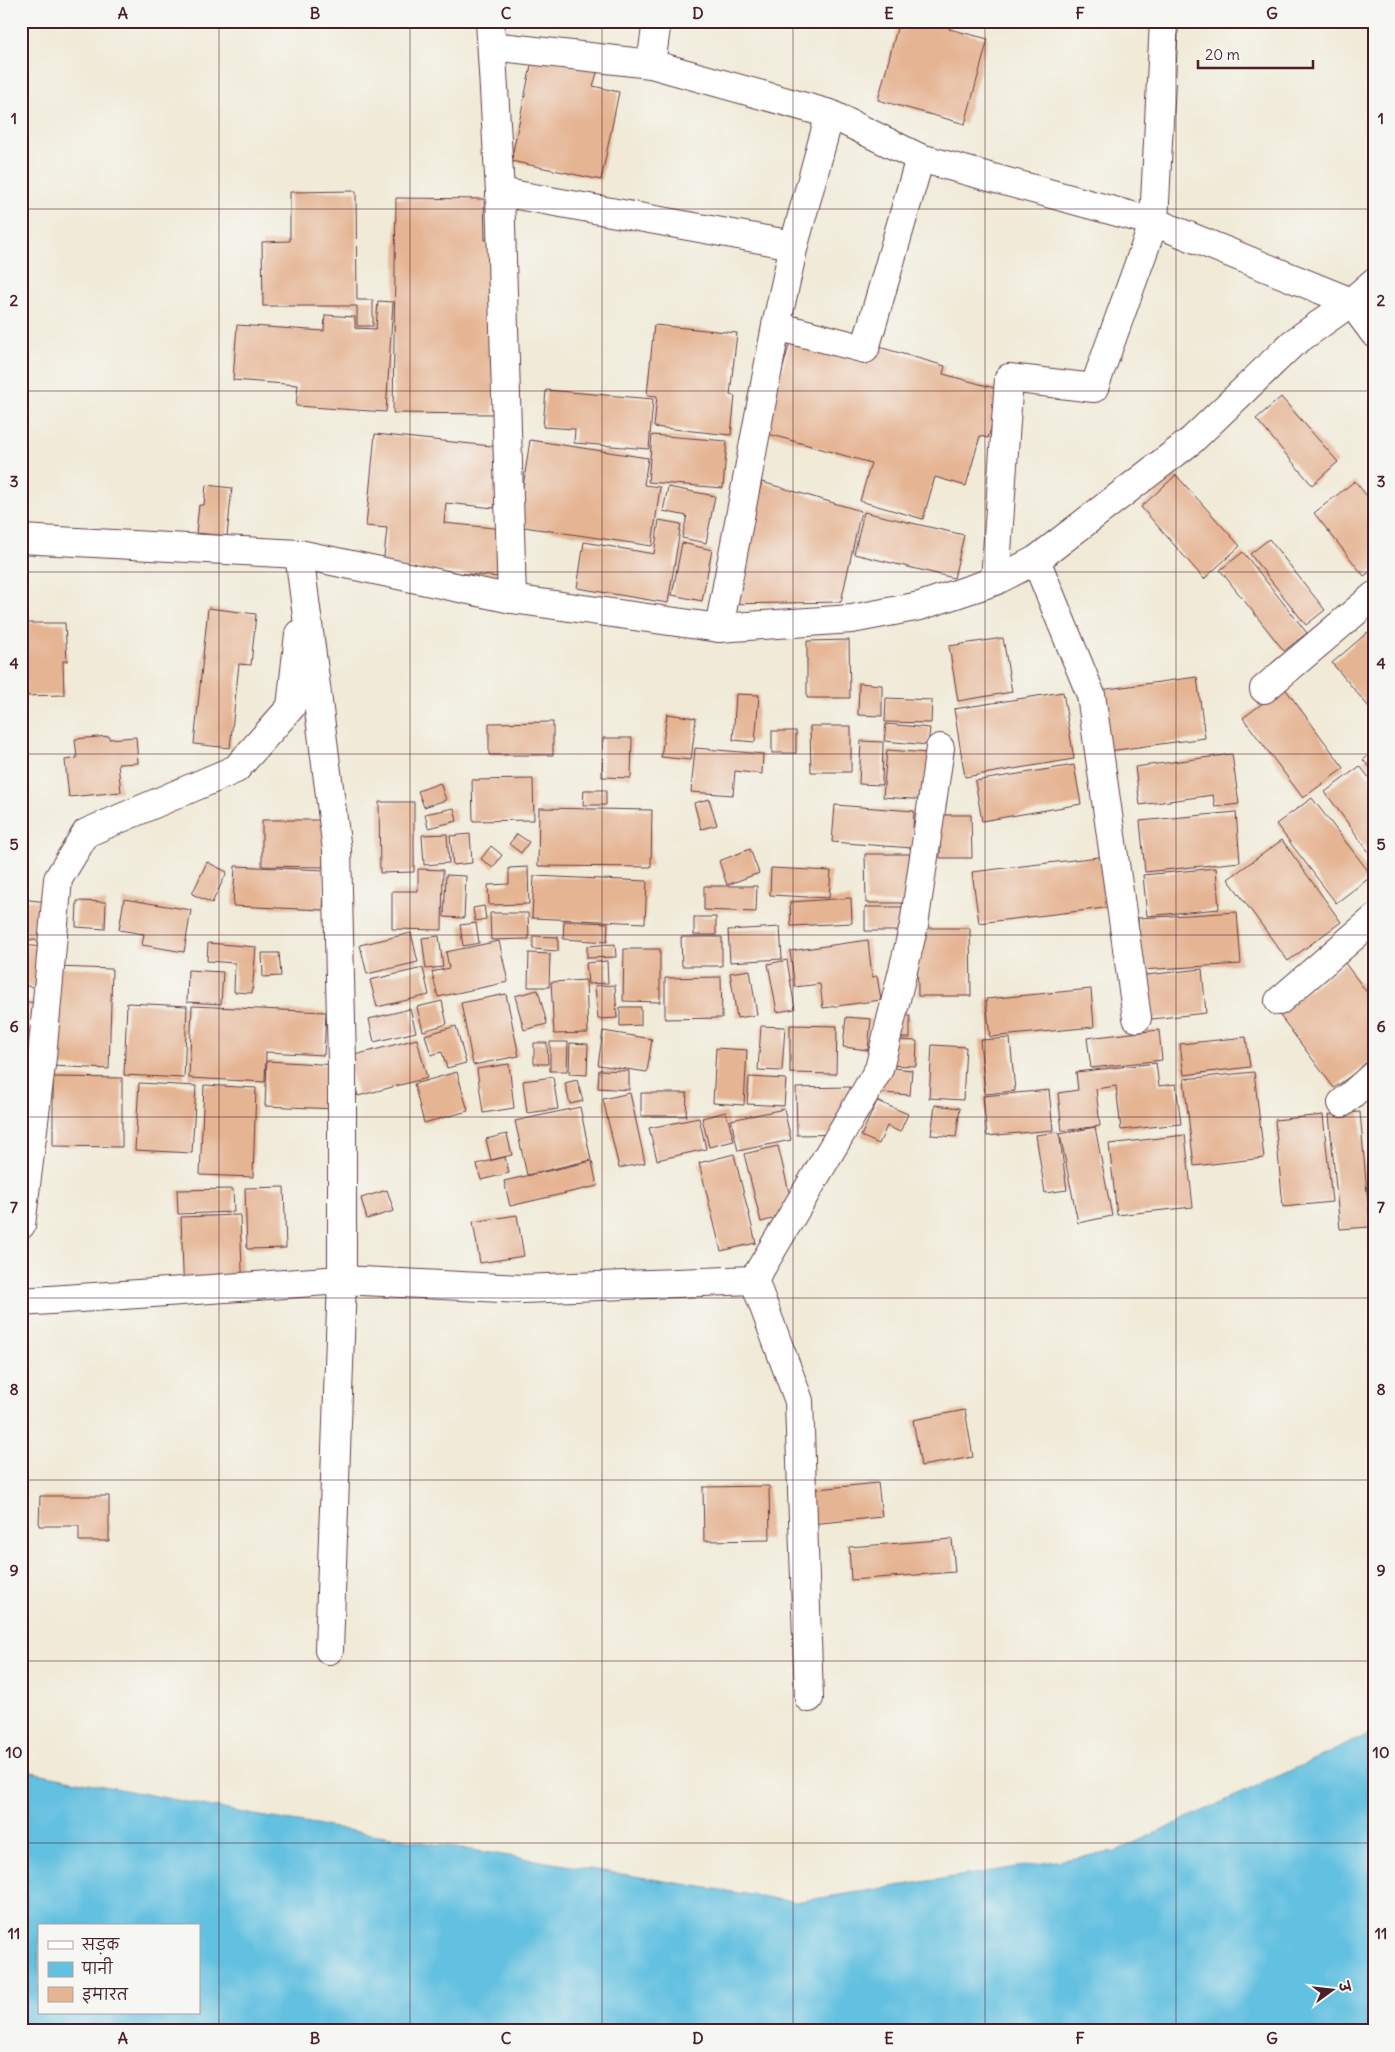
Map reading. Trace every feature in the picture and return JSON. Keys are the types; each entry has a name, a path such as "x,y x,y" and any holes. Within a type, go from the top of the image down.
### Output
{"street":[{"path":"651,64 657,21"},
{"path":"995,581 1009,378 1094,388 1154,222 1164,21"},
{"path":"512,599 500,192 491,34 651,64 830,114 920,158 1154,222 1351,302 1374,333"},
{"path":"719,628 776,326 794,245 830,114"},
{"path":"776,326 865,349 920,158"},
{"path":"500,192 794,245"},
{"path":"21,539 300,554 512,599 719,628 852,619 920,606 995,581 1036,560 1192,440 1292,344 1351,302 1374,282"},
{"path":"300,554 337,850 342,1073 342,1280 329,1650"},
{"path":"1036,560 1091,695 1137,1018"},
{"path":"21,1225 42,1057 58,879 86,834 236,769 291,707 304,588"},
{"path":"1264,689 1374,596"},
{"path":"754,1280 879,1069 914,925 940,748"},
{"path":"1279,1001 1374,919"},
{"path":"1342,1103 1374,1075"},
{"path":"21,1302 342,1280 522,1289 754,1280"},
{"path":"754,1280 799,1401 809,1698"}],"water":[{"path":"1374,1732 1374,2031 21,2031 21,1770 254,1815 795,1902 1114,1852"}],"building":[{"path":"899,21 951,21 949,29 988,39 965,124 878,100"},
{"path":"533,56 598,70 593,86 619,92 601,180 511,161"},
{"path":"356,191 357,300 373,300 373,326 357,326 357,306 263,306 262,242 290,241 290,192"},
{"path":"396,198 484,199 485,240 494,240 493,414 393,413"},
{"path":"378,301 393,302 386,412 296,406 298,385 233,380 237,325 324,331 325,315 355,317 355,328 376,329"},
{"path":"654,325 737,333 730,395 735,396 731,435 654,427 657,396 647,395"},
{"path":"790,342 866,364 872,345 945,366 943,374 1002,390 988,438 980,436 966,486 935,477 923,519 860,501 871,463 765,433"},
{"path":"546,390 653,399 649,449 574,443 575,429 543,427"},
{"path":"1281,397 1338,462 1312,485 1256,419"},
{"path":"375,434 501,447 494,508 446,503 444,523 504,529 500,577 383,566 387,528 366,526"},
{"path":"652,435 727,441 723,488 648,482"},
{"path":"530,440 648,458 644,485 660,487 652,546 517,526"},
{"path":"1176,475 1240,546 1204,579 1141,507"},
{"path":"1355,481 1374,505 1374,569 1364,576 1314,513"},
{"path":"762,482 861,511 841,602 727,604"},
{"path":"206,485 232,488 227,536 196,533 199,505 204,505"},
{"path":"668,487 715,496 706,543 682,538 687,516 663,511"},
{"path":"864,512 964,535 954,578 854,554"},
{"path":"659,520 681,524 668,603 577,588 584,542 654,554"},
{"path":"1269,539 1325,610 1306,625 1250,554"},
{"path":"682,543 712,550 702,601 672,595"},
{"path":"1243,552 1307,633 1284,651 1220,570"},
{"path":"208,608 256,614 251,665 239,664 230,748 194,744"},
{"path":"21,623 65,623 67,661 63,661 64,695 21,696"},
{"path":"1368,632 1374,639 1374,713 1332,663"},
{"path":"1003,638 1012,692 958,701 949,646"},
{"path":"849,640 850,698 807,698 807,641"},
{"path":"1197,677 1205,738 1109,751 1100,690"},
{"path":"859,683 882,685 882,716 858,715"},
{"path":"1284,687 1344,768 1303,798 1243,718"},
{"path":"1063,692 1074,759 965,777 954,709"},
{"path":"736,694 759,695 755,742 733,740"},
{"path":"886,698 932,700 931,723 885,722"},
{"path":"667,714 696,718 691,760 661,757"},
{"path":"553,722 553,755 489,755 489,723"},
{"path":"886,724 930,728 928,745 884,741"},
{"path":"810,726 851,726 851,772 811,772"},
{"path":"772,731 796,731 796,753 772,753"},
{"path":"109,736 109,739 136,737 138,763 118,764 121,792 69,797 65,760 77,758 75,739"},
{"path":"603,738 632,738 631,778 602,777"},
{"path":"861,741 883,742 882,785 859,784"},
{"path":"695,748 763,754 762,774 735,771 733,795 691,792"},
{"path":"887,750 929,753 926,800 883,797"},
{"path":"1374,751 1374,772 1363,760"},
{"path":"1232,754 1239,804 1215,807 1213,795 1140,805 1135,767"},
{"path":"1074,765 1081,804 982,821 975,781"},
{"path":"1360,766 1374,784 1374,859 1325,792"},
{"path":"533,779 534,820 473,821 472,780"},
{"path":"440,783 446,800 424,807 418,791"},
{"path":"584,790 606,790 606,805 583,805"},
{"path":"1312,798 1372,876 1336,903 1276,824"},
{"path":"709,799 717,825 701,829 694,803"},
{"path":"379,802 414,802 414,872 380,873"},
{"path":"835,805 914,811 912,848 832,842"},
{"path":"454,808 457,821 428,828 425,814"},
{"path":"539,808 652,810 651,867 538,866"},
{"path":"1236,812 1240,862 1145,872 1140,821"},
{"path":"940,815 971,815 972,858 940,858"},
{"path":"262,820 323,820 323,867 262,866"},
{"path":"447,834 449,863 424,865 422,835"},
{"path":"470,834 472,863 453,865 450,836"},
{"path":"517,834 529,842 521,853 509,844"},
{"path":"1282,840 1341,922 1288,961 1228,879"},
{"path":"491,846 502,855 493,868 481,859"},
{"path":"750,849 759,873 727,885 719,861"},
{"path":"865,854 910,854 909,903 866,903"},
{"path":"1107,856 1113,907 979,923 972,872"},
{"path":"207,862 227,872 212,903 192,894"},
{"path":"235,866 325,870 323,910 233,906"},
{"path":"528,867 529,904 489,905 488,885 509,884 509,868"},
{"path":"771,868 831,871 829,898 770,895"},
{"path":"1216,868 1219,909 1147,916 1143,875"},
{"path":"418,869 443,870 442,930 392,929 392,891 418,891"},
{"path":"446,875 466,876 464,918 444,917"},
{"path":"534,876 647,881 645,923 532,918"},
{"path":"704,886 757,886 756,912 704,910"},
{"path":"851,898 852,923 791,926 790,902"},
{"path":"21,899 47,902 44,941 21,939"},
{"path":"124,899 191,910 184,952 142,945 144,934 119,930"},
{"path":"77,901 106,902 105,929 76,927"},
{"path":"484,906 486,919 475,921 473,908"},
{"path":"865,907 907,907 908,931 865,931"},
{"path":"1237,912 1241,964 1141,970 1138,918"},
{"path":"490,913 528,913 529,939 491,940"},
{"path":"694,917 716,917 716,935 694,935"},
{"path":"564,921 608,923 607,942 563,939"},
{"path":"476,923 479,943 463,946 460,925"},
{"path":"780,927 782,959 730,962 728,930"},
{"path":"917,928 970,928 971,996 918,996"},
{"path":"411,933 418,962 367,974 360,945"},
{"path":"439,936 443,967 426,969 422,938"},
{"path":"533,936 558,937 558,951 533,949"},
{"path":"681,937 722,937 722,966 682,966"},
{"path":"868,940 872,977 877,976 881,1000 823,1008 820,984 795,987 790,951"},
{"path":"499,941 508,982 438,997 432,972 449,968 446,952"},
{"path":"208,943 256,947 252,993 234,992 235,963 207,961"},
{"path":"615,944 616,957 587,958 587,946"},
{"path":"21,945 43,947 39,988 21,985"},
{"path":"624,949 660,949 660,1002 623,1001"},
{"path":"262,953 279,953 281,976 263,977"},
{"path":"529,953 550,954 549,987 528,987"},
{"path":"787,960 795,1009 777,1012 768,964"},
{"path":"607,961 608,983 588,984 586,963"},
{"path":"1345,963 1374,1002 1374,1059 1334,1088 1278,1013"},
{"path":"56,967 112,969 109,1069 52,1066"},
{"path":"423,968 429,995 377,1007 370,980"},
{"path":"1202,969 1206,1013 1143,1020 1137,976"},
{"path":"188,970 223,972 221,1004 187,1002"},
{"path":"750,970 757,1015 737,1018 730,973"},
{"path":"721,977 722,1018 665,1019 665,978"},
{"path":"586,980 588,1033 554,1034 551,982"},
{"path":"615,985 617,1018 598,1019 595,986"},
{"path":"1091,989 1094,1027 990,1037 986,999"},
{"path":"538,990 547,1024 524,1030 515,996"},
{"path":"506,994 519,1056 473,1065 461,1003"},
{"path":"21,1001 36,1003 34,1031 21,1030"},
{"path":"442,1001 447,1024 423,1031 417,1007"},
{"path":"127,1003 187,1006 184,1078 124,1075"},
{"path":"192,1006 326,1012 324,1055 266,1052 265,1082 189,1078"},
{"path":"620,1007 641,1007 641,1025 620,1026"},
{"path":"410,1009 416,1032 374,1042 369,1019"},
{"path":"885,1016 910,1016 910,1038 885,1038"},
{"path":"846,1017 871,1019 868,1050 843,1047"},
{"path":"790,1025 837,1026 836,1074 790,1073"},
{"path":"456,1026 466,1063 447,1068 442,1052 431,1055 425,1035"},
{"path":"761,1026 785,1027 782,1071 758,1070"},
{"path":"1159,1030 1162,1060 1091,1068 1087,1038"},
{"path":"603,1031 652,1039 647,1072 598,1065"},
{"path":"1246,1037 1250,1067 1184,1075 1180,1044"},
{"path":"1010,1038 1015,1091 985,1094 980,1040"},
{"path":"417,1039 427,1078 358,1096 347,1057"},
{"path":"877,1039 917,1041 916,1066 877,1065"},
{"path":"550,1042 568,1042 567,1071 550,1071"},
{"path":"534,1043 547,1043 548,1064 534,1064"},
{"path":"570,1043 588,1044 587,1075 569,1074"},
{"path":"932,1045 966,1047 963,1100 929,1098"},
{"path":"716,1048 747,1050 744,1105 713,1103"},
{"path":"21,1052 35,1054 29,1102 21,1101"},
{"path":"267,1061 338,1065 336,1109 265,1106"},
{"path":"1156,1063 1159,1086 1176,1084 1181,1124 1121,1130 1116,1086 1096,1089 1100,1126 1062,1131 1058,1093 1078,1090 1076,1072"},
{"path":"509,1064 514,1108 483,1113 477,1069"},
{"path":"873,1066 912,1070 910,1095 870,1092"},
{"path":"599,1070 629,1071 629,1090 598,1088"},
{"path":"457,1072 468,1111 424,1123 414,1084"},
{"path":"1254,1072 1264,1158 1194,1166 1184,1079"},
{"path":"53,1077 122,1078 122,1147 53,1146"},
{"path":"553,1077 558,1109 527,1113 523,1081"},
{"path":"749,1077 786,1079 784,1106 747,1104"},
{"path":"577,1080 583,1101 570,1104 565,1083"},
{"path":"139,1083 196,1086 192,1153 135,1150"},
{"path":"204,1085 256,1088 253,1177 200,1175"},
{"path":"850,1087 850,1134 797,1135 796,1088"},
{"path":"1049,1090 1053,1130 987,1136 983,1096"},
{"path":"630,1093 645,1163 619,1168 603,1099"},
{"path":"641,1093 687,1093 686,1116 641,1116"},
{"path":"877,1101 908,1114 900,1132 887,1126 879,1144 861,1136"},
{"path":"935,1105 960,1108 956,1137 931,1135"},
{"path":"580,1107 591,1160 527,1175 515,1121"},
{"path":"784,1109 791,1140 738,1151 731,1120"},
{"path":"726,1112 734,1141 709,1147 702,1118"},
{"path":"1360,1112 1370,1227 1340,1229 1329,1115"},
{"path":"1323,1115 1332,1202 1283,1207 1275,1120"},
{"path":"699,1118 706,1149 657,1160 649,1128"},
{"path":"1095,1127 1112,1216 1078,1223 1060,1134"},
{"path":"1059,1132 1067,1190 1045,1193 1036,1135"},
{"path":"507,1134 512,1155 491,1160 486,1139"},
{"path":"1185,1135 1193,1207 1117,1215 1109,1144"},
{"path":"778,1146 794,1213 761,1222 744,1154"},
{"path":"734,1154 756,1243 721,1251 699,1163"},
{"path":"505,1157 509,1173 481,1180 477,1164"},
{"path":"592,1161 597,1186 510,1206 504,1181"},
{"path":"284,1187 286,1248 247,1249 245,1188"},
{"path":"233,1189 234,1212 178,1214 177,1190"},
{"path":"387,1190 394,1211 367,1219 361,1198"},
{"path":"240,1215 243,1295 184,1297 181,1217"},
{"path":"517,1215 524,1256 480,1263 473,1222"},
{"path":"965,1410 973,1457 921,1466 913,1420"},
{"path":"878,1483 882,1517 791,1526 788,1492"},
{"path":"769,1486 770,1540 704,1541 703,1487"},
{"path":"40,1496 109,1496 109,1541 79,1541 79,1526 39,1526"},
{"path":"952,1539 955,1572 851,1580 849,1547"}]}
